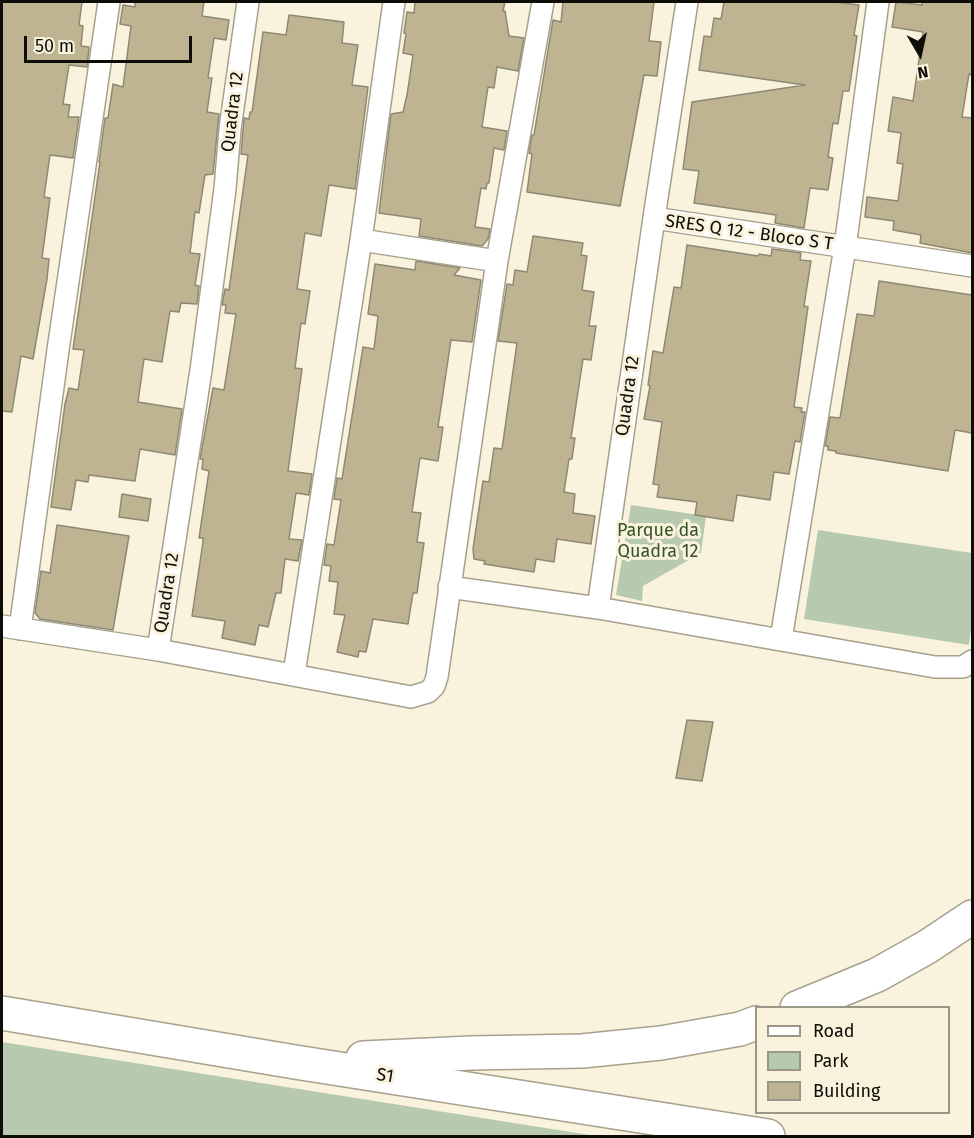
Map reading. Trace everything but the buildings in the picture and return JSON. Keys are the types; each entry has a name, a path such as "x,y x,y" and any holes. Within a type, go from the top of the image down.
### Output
{"highway":[{"path":"801,1006 877,975 927,948 972,917"},
{"name":"S1","path":"2,1013 768,1137"},
{"path":"295,1062 471,1053 582,1051 661,1043 740,1029 755,1023"}],"street":[{"path":"109,2 61,328 11,627 158,650 411,697 428,692 434,686 437,677 497,261 543,2"},
{"name":"Quadra 12","path":"158,650 201,370 248,2"},
{"path":"294,674 361,240 394,2"},
{"name":"Quadra 12","path":"598,608 687,2"},
{"path":"781,639 845,247 878,2"},
{"name":"SRES Q 12 - Bloco S T","path":"654,218 972,266"},
{"path":"361,240 497,261"},
{"path":"449,587 598,608 935,667 963,667 972,661"}],"green space":[{"name":"Parque da Quadra 12","path":"631,505 706,516 701,553 643,586 642,601 616,595"},
{"path":"818,530 972,553 972,620 969,645 804,619"},
{"path":"2,1042 596,1136 2,1136"}]}
